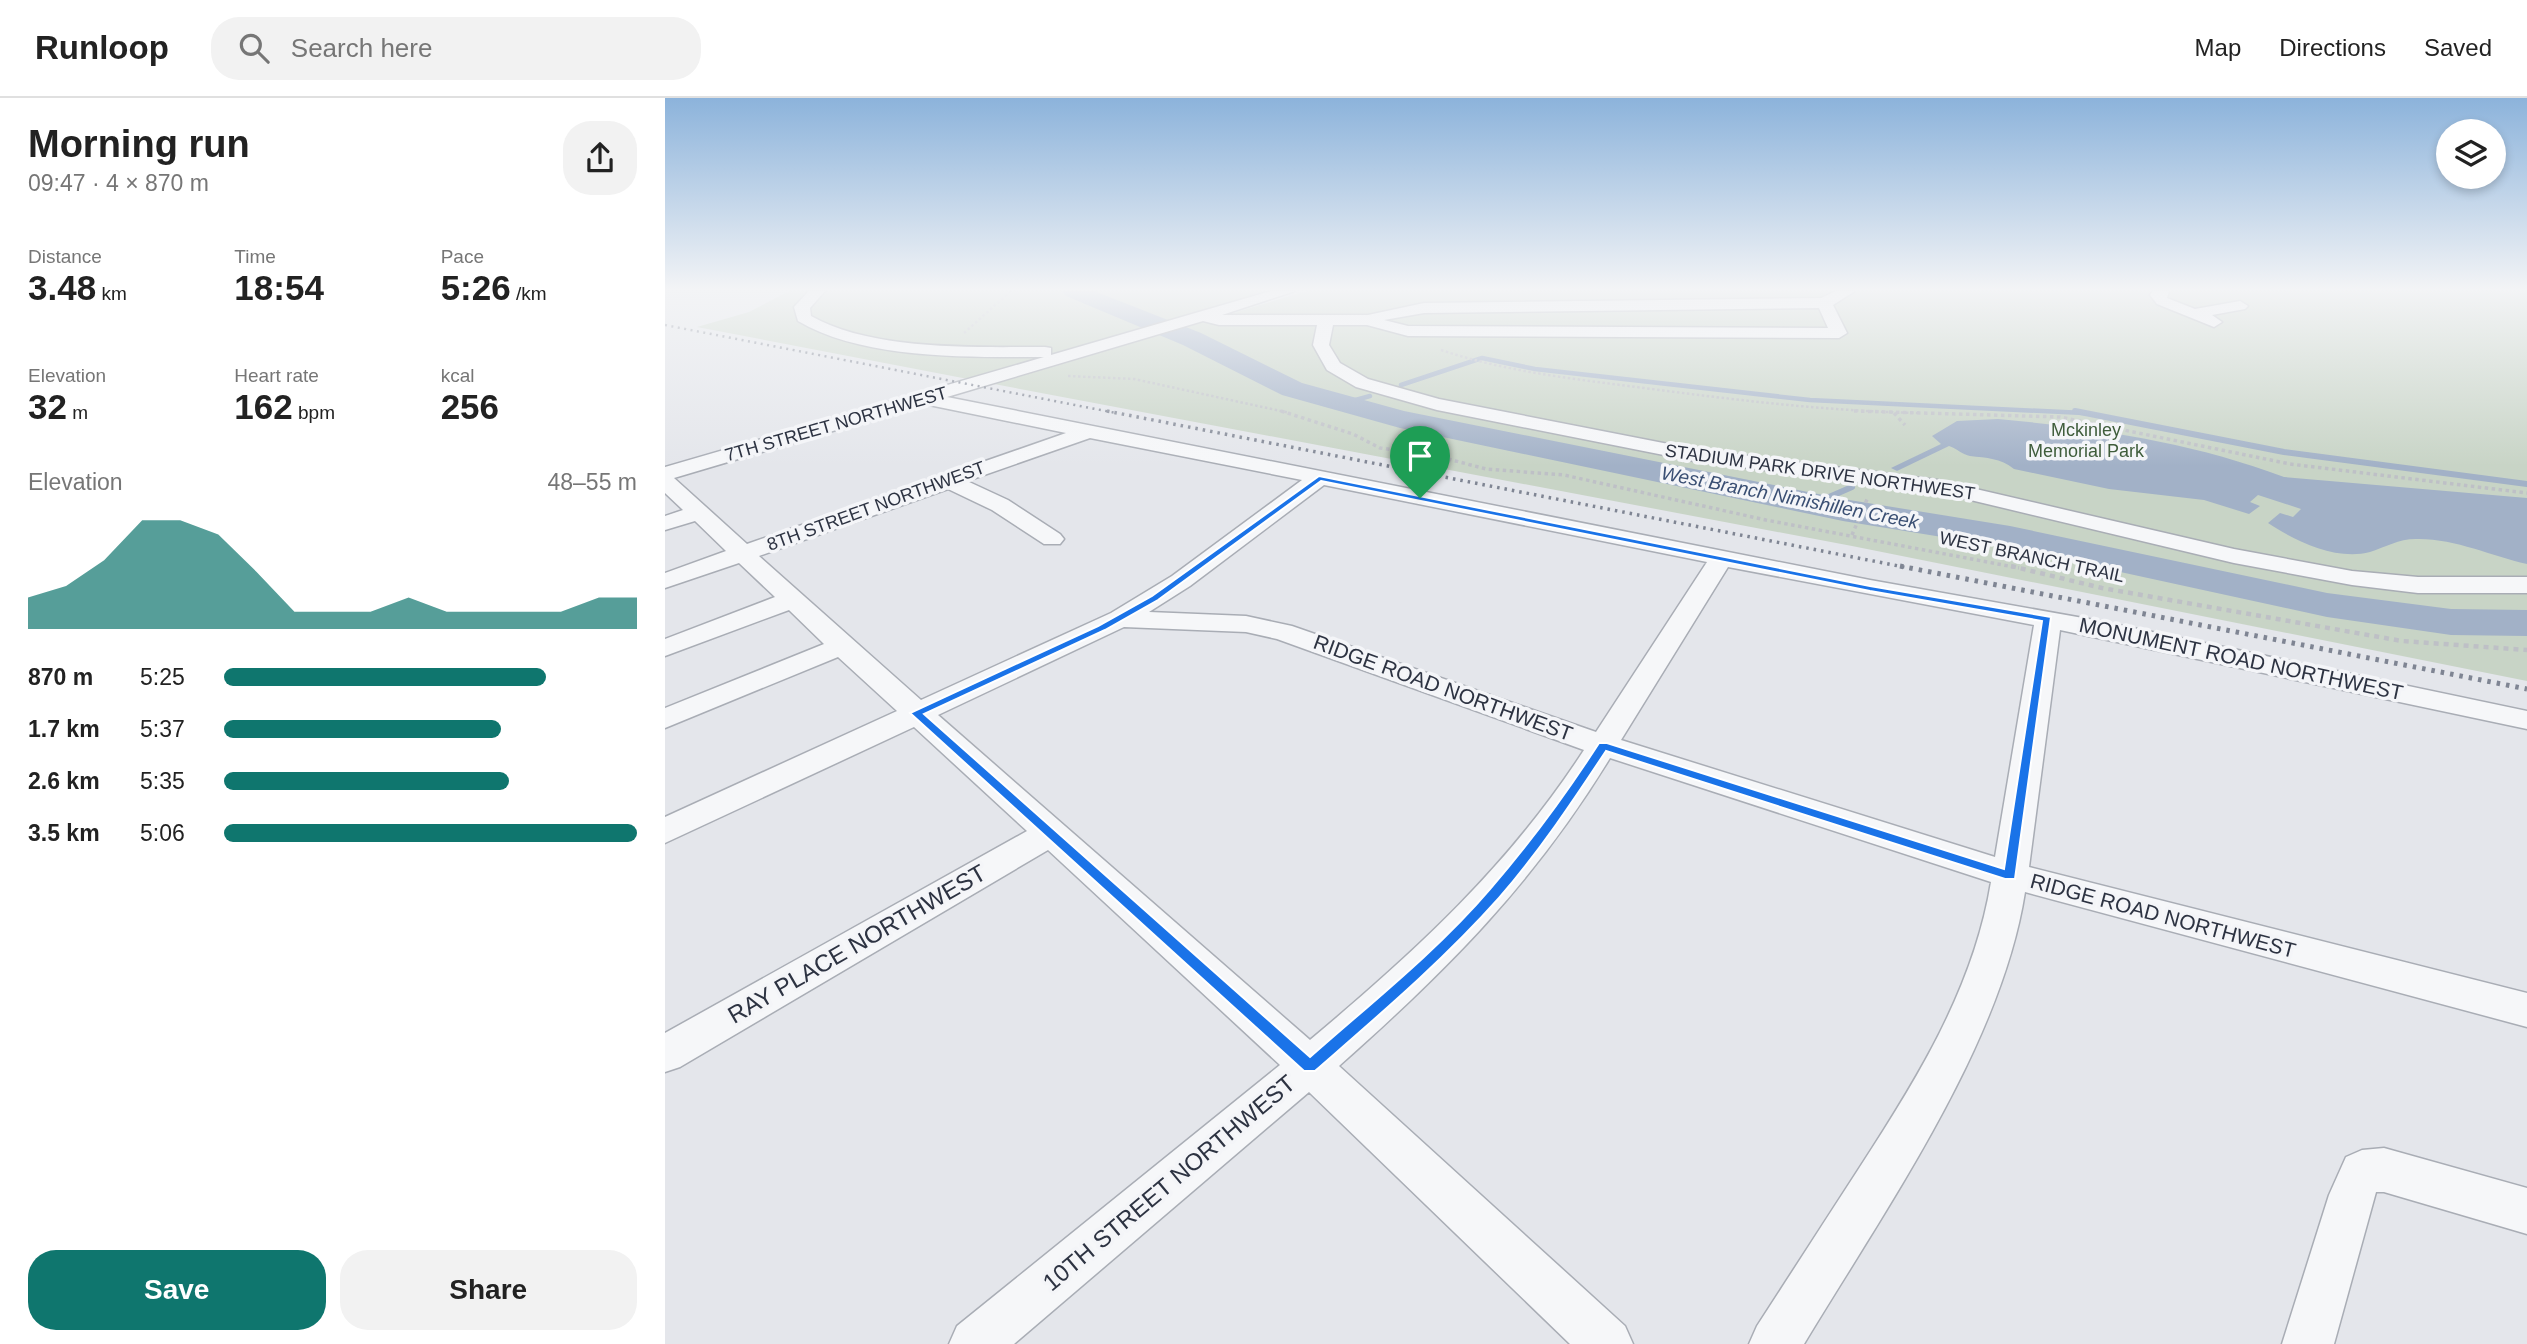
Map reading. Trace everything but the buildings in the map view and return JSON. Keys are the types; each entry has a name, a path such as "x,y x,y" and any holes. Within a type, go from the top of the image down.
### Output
{"street":[{"path":"947,349 1073,354"},
{"name":"7TH STREET NORTHWEST","path":"665,474 820,429 808,420 862,403 869,402 883,410 1089,349"},
{"name":"STADIUM PARK DRIVE NORTHWEST","path":"1323,349 1328,360 1346,375 1379,389 1437,404 1694,455 1863,466 2234,556 2352,578 2418,586 2527,585"},
{"name":"MONUMENT ROAD NORTHWEST","path":"923,398 1721,559 2048,619 2527,720"},
{"name":"8TH STREET NORTHWEST","path":"665,581 1087,432"},
{"path":"665,831 1119,619 1181,581 1319,478"},
{"path":"665,481 681,518 742,554 1049,834 1310,1066 1607,1344"},
{"path":"951,482 1000,505 1052,539"},
{"name":"10TH STREET NORTHWEST","path":"975,1344 1310,1066 1418,971 1494,894 1563,808 1721,559"},
{"path":"665,648 792,600"},
{"name":"RIDGE ROAD NORTHWEST","path":"1119,619 1246,624 1283,632 1603,746 2010,876 2527,1010"},
{"path":"1775,1344 1914,1121 1971,1012 1991,960 2010,876 2048,619"},
{"path":"665,719 842,646"},
{"name":"RAY PLACE NORTHWEST","path":"665,1054 1049,834"},
{"path":"2308,1344 2352,1195 2363,1172 2384,1170 2527,1211"}],"path":[{"path":"1467,359 1531,373 1781,406 2060,417 2110,425 2290,464 2527,493"},
{"name":"WEST BRANCH TRAIL","path":"1023,369 1050,376 1134,379 1187,393 1294,414 1310,423 1353,434 1380,448 1437,456 1486,469 1564,475 1766,520 1976,558 2115,590 2402,641 2527,650"},
{"path":"1893,412 1905,425"},
{"path":"1852,535 1864,505"}],"green space":[{"path":"812,349 1070,349 968,379"},
{"name":"Mckinley Memorial Park","path":"1111,349 2527,349 2527,681 1852,546 994,384"}],"water":[{"path":"1998,419 2143,438 2214,454 2284,477 2527,498 2527,564 2458,544 2430,539 2403,540 2357,554 2330,552 2303,542 2268,523 2280,513 2293,517 2301,509 2258,495 2250,502 2260,506 2249,514 2204,500 2109,489 2014,469 1988,458 1967,455 1949,446 1897,471 1891,468 1941,444 1932,436 1957,421"}],"waterway":[{"name":"West Branch Nimishillen Creek","path":"1212,349 1292,389 1400,419 1843,510 2010,537 2327,605 2451,622 2527,623"},
{"path":"1401,385 1482,358 1535,369 1810,400 2084,413"},
{"path":"1341,404 1370,396"},
{"path":"2075,411 2284,452 2527,484"},
{"path":"1813,504 1852,487"}],"railway":[{"path":"789,349 1116,413"},
{"path":"1107,411 1909,568"},
{"path":"1900,566 2527,689"}],"route":[{"path":"1319,478 1420,498 1870,589 2048,619 2010,876 1603,746 1563,808 1494,894 1418,971 1310,1066 916,713 1119,619 1181,581 1319,478"}]}
